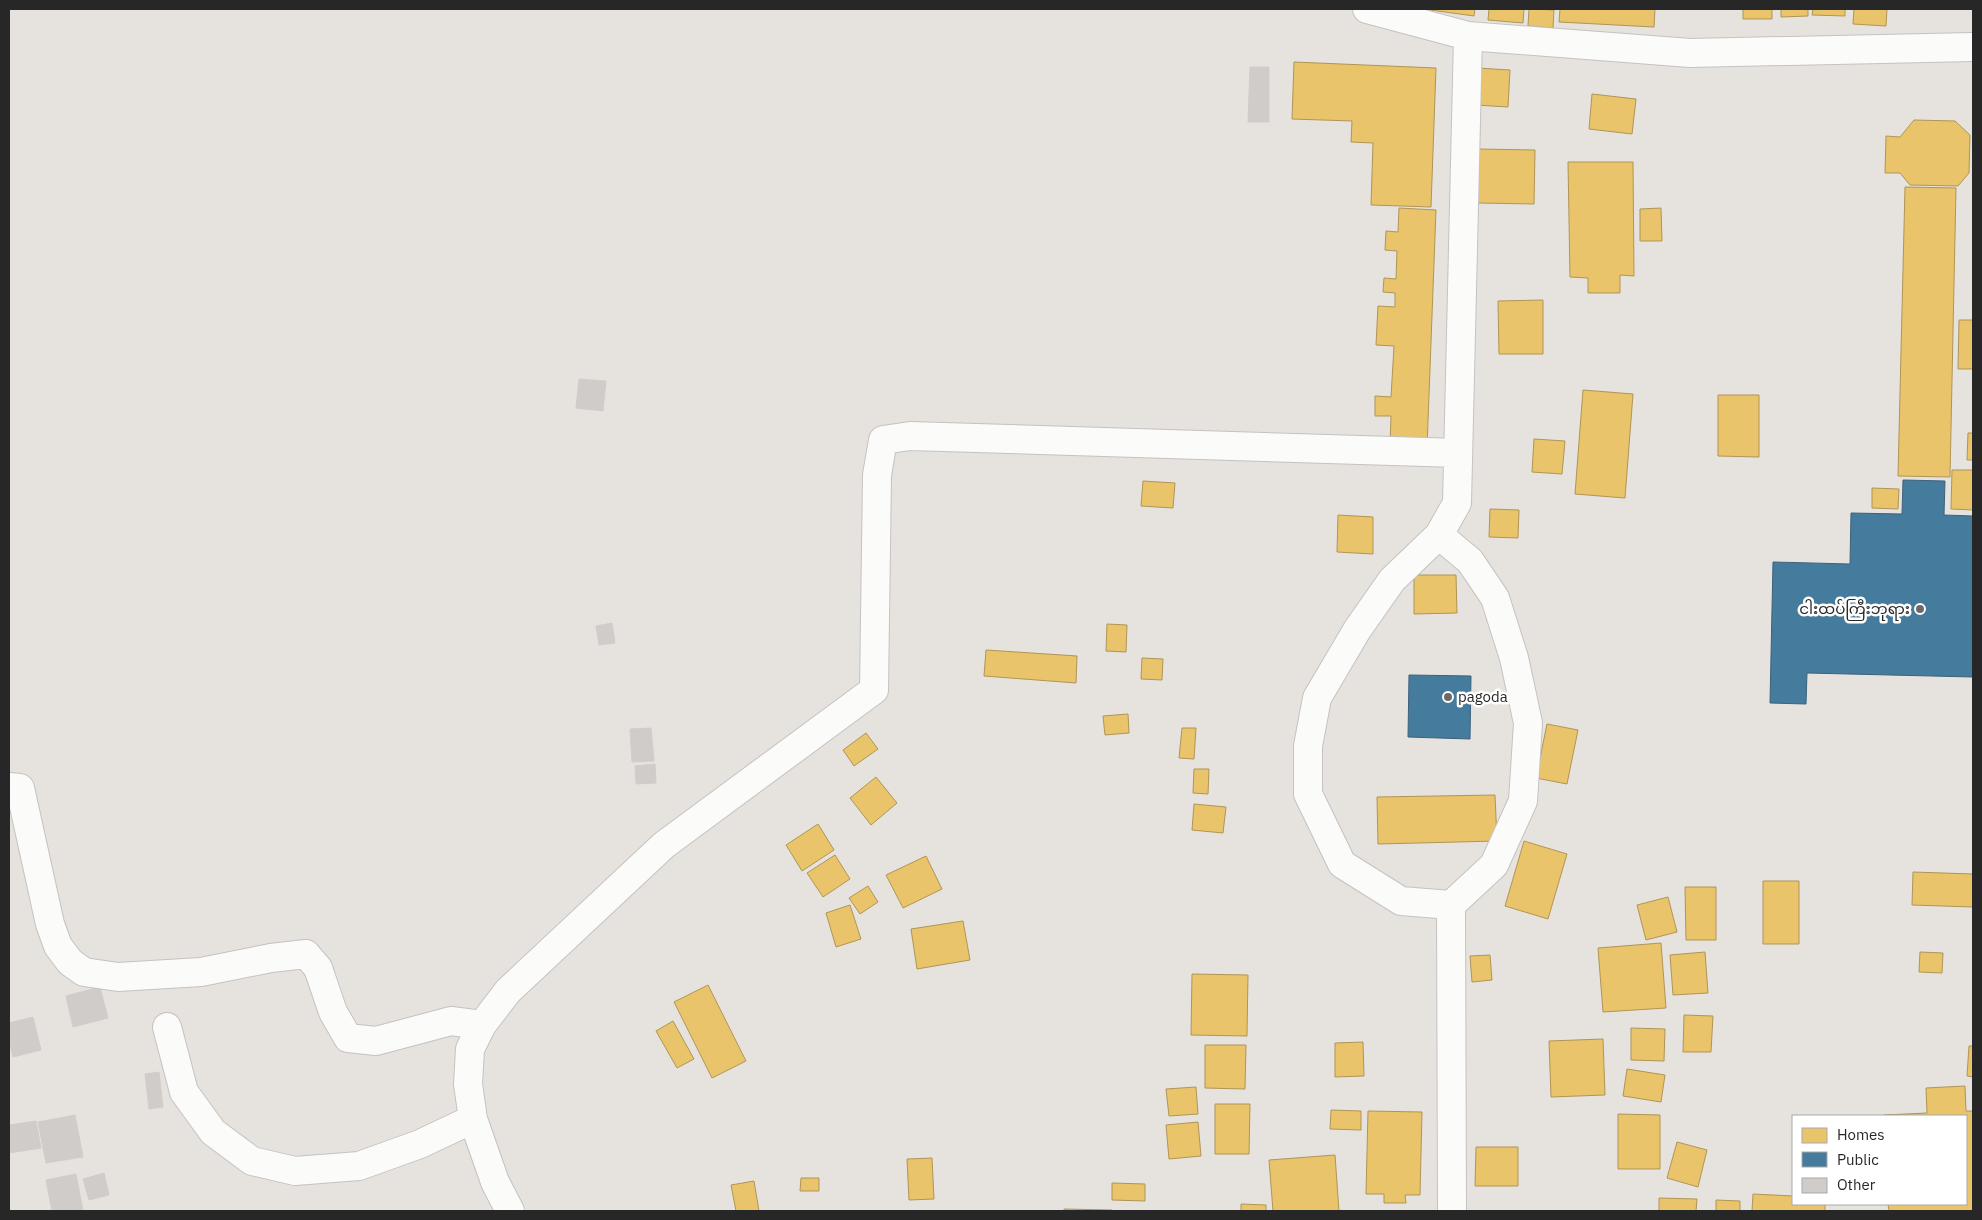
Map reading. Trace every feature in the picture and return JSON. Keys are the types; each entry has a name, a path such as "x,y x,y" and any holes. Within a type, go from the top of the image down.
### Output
{"street":[{"path":"1367,9 1468,36 1690,53 1973,47"},
{"path":"1451,905 1401,901 1342,864 1308,794 1308,746 1317,698 1356,630 1392,580 1440,535 1457,503 1468,36"},
{"path":"510,1211 494,1182 473,1119 468,1084 470,1049 482,1025 508,991 664,845 874,690 877,475 883,440 910,436 1458,453"},
{"path":"1440,535 1470,561 1495,598 1514,658 1528,723 1522,801 1494,864 1451,905 1452,1211"},
{"path":"9,786 20,788 50,924 58,946 70,962 84,972 118,976 201,972 271,958 306,954 318,968 333,1012 348,1038 376,1041 451,1021 482,1025"},
{"path":"168,1027 184,1092 214,1132 252,1161 295,1171 359,1166 420,1144 473,1119"}],"building: Homes":[{"path":"1423,9 1475,9 1474,16"},
{"path":"1489,9 1524,9 1523,23 1488,20"},
{"path":"1529,9 1554,10 1553,28 1528,26"},
{"path":"1560,9 1655,9 1654,27 1559,22"},
{"path":"1743,9 1772,9 1772,19 1743,19"},
{"path":"1781,9 1808,9 1808,16 1781,17"},
{"path":"1813,9 1845,9 1845,16 1812,15"},
{"path":"1854,9 1887,9 1886,26 1853,24"},
{"path":"1294,62 1436,68 1431,207 1371,205 1373,143 1351,142 1352,121 1292,119"},
{"path":"1477,68 1510,70 1508,107 1475,105"},
{"path":"1592,94 1636,99 1632,134 1589,129"},
{"path":"1914,120 1955,121 1970,135 1969,173 1958,186 1910,185 1900,173 1885,173 1886,136 1900,137"},
{"path":"1479,149 1535,150 1534,204 1478,203"},
{"path":"1568,162 1633,162 1634,276 1620,275 1620,293 1588,293 1588,278 1570,277"},
{"path":"1905,187 1956,188 1950,477 1898,476"},
{"path":"1399,208 1436,210 1427,448 1390,446 1391,416 1375,416 1375,396 1391,397 1394,346 1376,345 1378,306 1395,307 1395,293 1383,292 1384,278 1396,279 1397,251 1385,250 1386,231 1398,232"},
{"path":"1661,208 1662,241 1640,241 1640,209"},
{"path":"1543,300 1543,354 1499,354 1498,301"},
{"path":"1959,320 1973,320 1973,369 1958,369"},
{"path":"1583,390 1633,394 1625,498 1575,494"},
{"path":"1718,395 1759,395 1759,457 1718,456"},
{"path":"1968,433 1973,433 1973,460 1967,460"},
{"path":"1534,439 1565,441 1562,474 1532,472"},
{"path":"1952,470 1973,470 1973,510 1951,509"},
{"path":"1143,481 1175,483 1173,508 1141,506"},
{"path":"1872,488 1899,489 1898,509 1872,508"},
{"path":"1490,509 1519,510 1518,538 1489,537"},
{"path":"1338,515 1373,517 1373,554 1337,552"},
{"path":"1414,575 1456,575 1457,613 1414,614"},
{"path":"1107,624 1127,625 1126,652 1106,651"},
{"path":"986,650 1077,656 1076,683 984,676"},
{"path":"1142,658 1163,659 1162,680 1141,679"},
{"path":"1128,714 1129,733 1105,735 1103,716"},
{"path":"1547,724 1578,730 1567,784 1536,778"},
{"path":"1182,728 1196,728 1194,759 1179,758"},
{"path":"866,733 878,749 854,766 843,750"},
{"path":"1194,769 1209,769 1208,794 1193,793"},
{"path":"876,777 897,803 871,825 850,798"},
{"path":"1495,795 1497,841 1378,844 1377,797"},
{"path":"1194,804 1226,807 1223,833 1192,830"},
{"path":"818,824 834,850 802,871 786,845"},
{"path":"1524,841 1567,854 1548,919 1505,906"},
{"path":"835,855 850,879 823,897 807,873"},
{"path":"926,856 942,889 903,908 886,875"},
{"path":"1913,872 1973,874 1973,907 1912,905"},
{"path":"1763,881 1799,881 1799,944 1763,944"},
{"path":"868,886 878,902 860,914 849,898"},
{"path":"1685,887 1716,887 1716,940 1686,940"},
{"path":"1668,897 1677,932 1646,940 1637,905"},
{"path":"850,905 861,939 836,947 826,913"},
{"path":"963,921 970,960 917,969 911,929"},
{"path":"1661,943 1666,1008 1603,1012 1598,948"},
{"path":"1705,952 1708,993 1673,995 1670,955"},
{"path":"1920,952 1943,953 1942,973 1919,972"},
{"path":"1490,955 1492,980 1472,982 1470,956"},
{"path":"1192,974 1248,975 1247,1036 1191,1035"},
{"path":"708,985 746,1061 712,1078 674,1002"},
{"path":"1684,1015 1713,1016 1711,1052 1683,1052"},
{"path":"673,1021 694,1059 677,1068 656,1031"},
{"path":"1631,1028 1665,1029 1664,1061 1631,1060"},
{"path":"1603,1039 1605,1095 1551,1097 1549,1041"},
{"path":"1363,1042 1364,1076 1335,1077 1335,1043"},
{"path":"1205,1045 1246,1045 1245,1089 1205,1088"},
{"path":"1969,1046 1973,1046 1973,1077 1967,1076"},
{"path":"1627,1069 1665,1075 1661,1102 1623,1096"},
{"path":"1965,1086 1966,1111 1973,1111 1973,1211 1889,1211 1888,1205 1967,1205 1967,1115 1884,1115 1927,1113 1926,1088"},
{"path":"1196,1087 1198,1114 1169,1116 1166,1089"},
{"path":"1215,1104 1250,1104 1249,1154 1215,1154"},
{"path":"1331,1110 1361,1111 1361,1130 1330,1129"},
{"path":"1368,1111 1422,1112 1420,1195 1405,1195 1406,1203 1384,1203 1384,1194 1366,1194"},
{"path":"1618,1114 1660,1115 1660,1169 1618,1169"},
{"path":"1198,1122 1201,1156 1169,1159 1166,1125"},
{"path":"1677,1142 1707,1150 1698,1187 1667,1178"},
{"path":"1476,1147 1518,1147 1518,1186 1475,1186"},
{"path":"1335,1155 1339,1211 1273,1211 1269,1160"},
{"path":"932,1158 934,1199 909,1200 907,1159"},
{"path":"801,1178 819,1178 819,1191 800,1191"},
{"path":"754,1181 759,1211 736,1211 731,1185"},
{"path":"1112,1183 1145,1184 1145,1201 1112,1200"},
{"path":"1753,1194 1792,1196 1792,1205 1825,1205 1825,1211 1752,1211"},
{"path":"1659,1198 1697,1199 1696,1211 1659,1211"},
{"path":"1716,1200 1740,1201 1740,1211 1716,1211"},
{"path":"1241,1204 1266,1205 1266,1211 1241,1211"},
{"path":"1064,1209 1112,1210 1112,1211 1064,1211"}],"building: Public":[{"path":"1903,480 1945,481 1944,515 1973,516 1973,677 1807,673 1806,704 1770,703 1773,562 1850,564 1851,513 1902,514"},
{"path":"1409,675 1471,676 1470,739 1408,737"}],"building: Other":[{"path":"1250,67 1269,67 1269,122 1248,122"},
{"path":"579,379 606,381 603,411 576,408"},
{"path":"612,623 615,643 599,645 596,626"},
{"path":"651,728 654,761 632,762 630,729"},
{"path":"655,764 656,783 636,784 635,766"},
{"path":"100,987 108,1018 73,1027 66,996"},
{"path":"33,1017 41,1050 13,1057 9,1039 9,1023"},
{"path":"159,1072 163,1107 149,1109 145,1074"},
{"path":"75,1115 83,1157 46,1163 38,1122"},
{"path":"36,1121 41,1148 9,1153 9,1125"},
{"path":"104,1173 109,1195 89,1200 83,1179"},
{"path":"76,1174 83,1211 52,1211 46,1180"}],"place":[{"name":"ငါးထပ်ကြီးဘုရား","path":"1920,609"},
{"name":"pagoda","path":"1448,697"}]}
